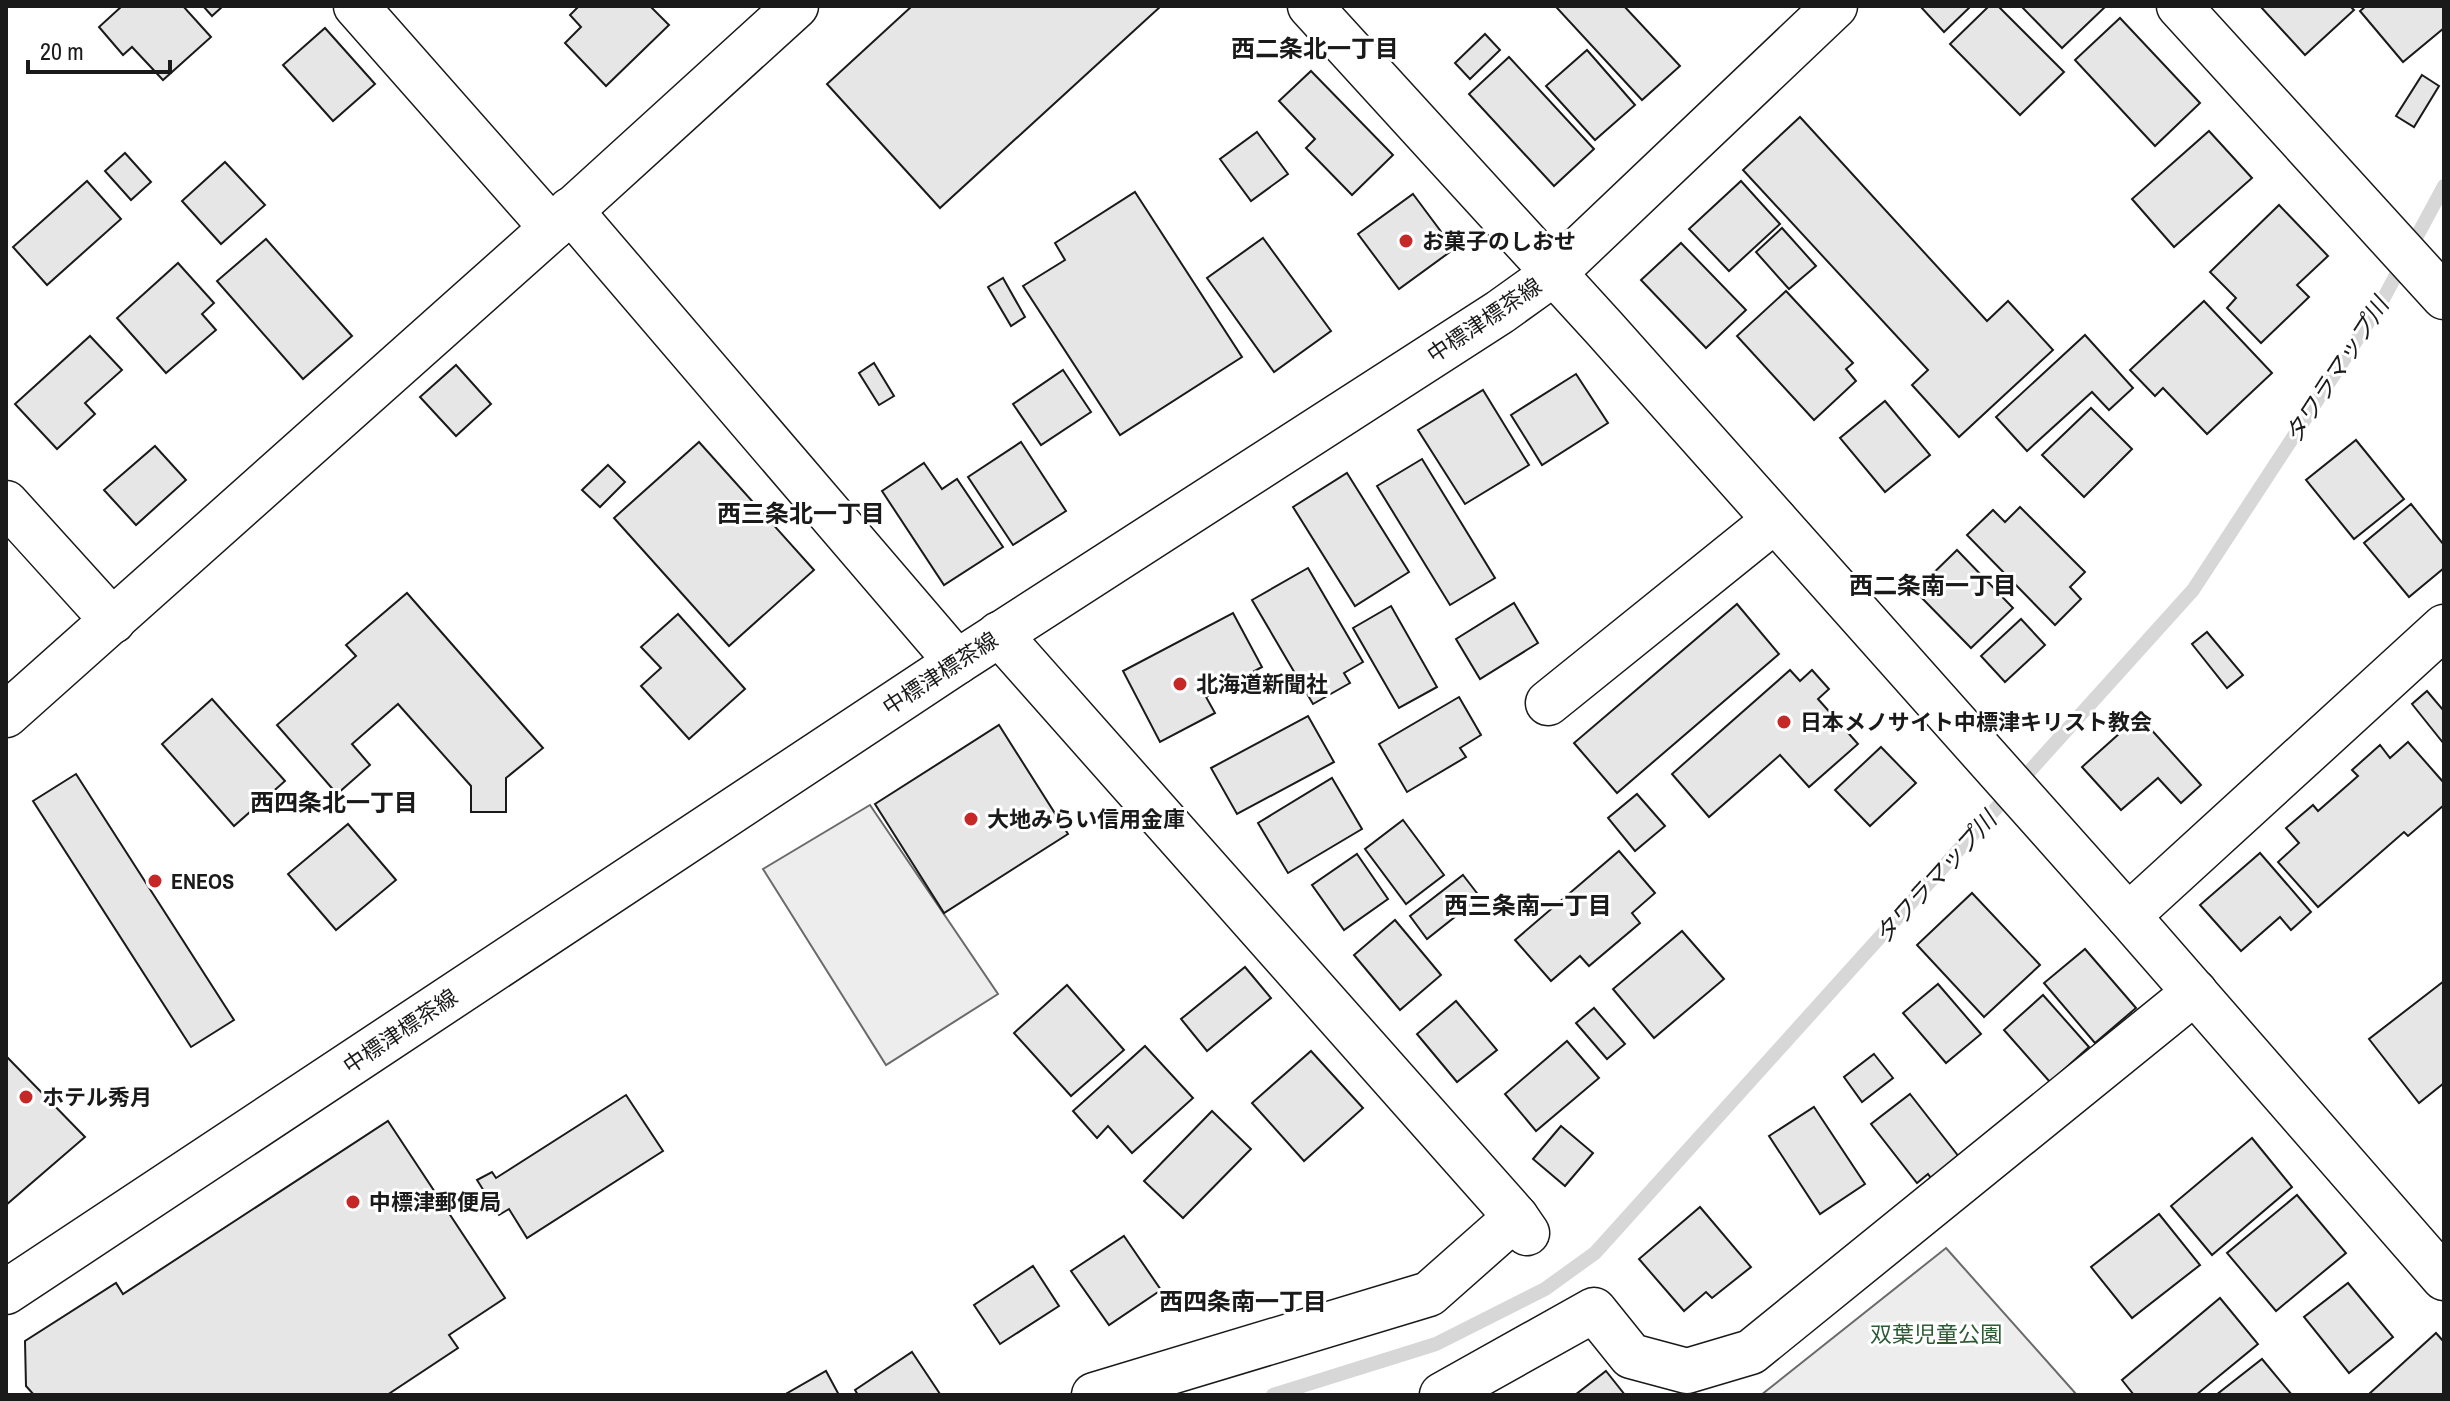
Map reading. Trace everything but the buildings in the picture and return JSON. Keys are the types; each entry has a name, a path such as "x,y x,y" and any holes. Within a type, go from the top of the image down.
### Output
{"street":[{"path":"356,6 561,219 957,662"},
{"path":"6,715 796,6"},
{"path":"1310,6 1775,520 2128,916 2444,1278"},
{"name":"中標津標茶線","path":"6,1292 999,634 1500,312 1553,274 1835,6"},
{"path":"2179,6 2432,284"},
{"path":"6,503 113,621"},
{"path":"1548,703 1775,520"},
{"path":"2128,916 2444,627"},
{"path":"999,634 1521,1225 1429,1294 1094,1395"},
{"path":"1442,1395 1594,1310 1631,1356 1687,1371 1751,1352 2195,992"}],"shaded area":[{"path":"870,805 998,994 886,1065 763,869"},
{"name":"双葉児童公園","path":"1946,1248 2077,1395 1761,1395"}],"waterway":[{"name":"タワラマップ川","path":"1273,1395 1436,1344 1545,1289 1595,1253 2193,590 2381,303 2444,186"}],"place":[{"name":"お菓子のしおせ","path":"1406,241"},
{"name":"北海道新聞社","path":"1180,684"},
{"name":"日本メノサイト中標津キリスト教会","path":"1784,722"},
{"name":"大地みらい信用金庫","path":"971,819"},
{"name":"ENEOS","path":"155,881"},
{"name":"ホテル秀月","path":"26,1097"},
{"name":"中標津郵便局","path":"353,1202"}],"district":[{"name":"西二条北一丁目","path":"1315,48"},
{"name":"西三条北一丁目","path":"801,513"},
{"name":"西二条南一丁目","path":"1933,585"},
{"name":"西四条北一丁目","path":"334,802"},
{"name":"西三条南一丁目","path":"1528,905"},
{"name":"西四条南一丁目","path":"1243,1301"}]}
